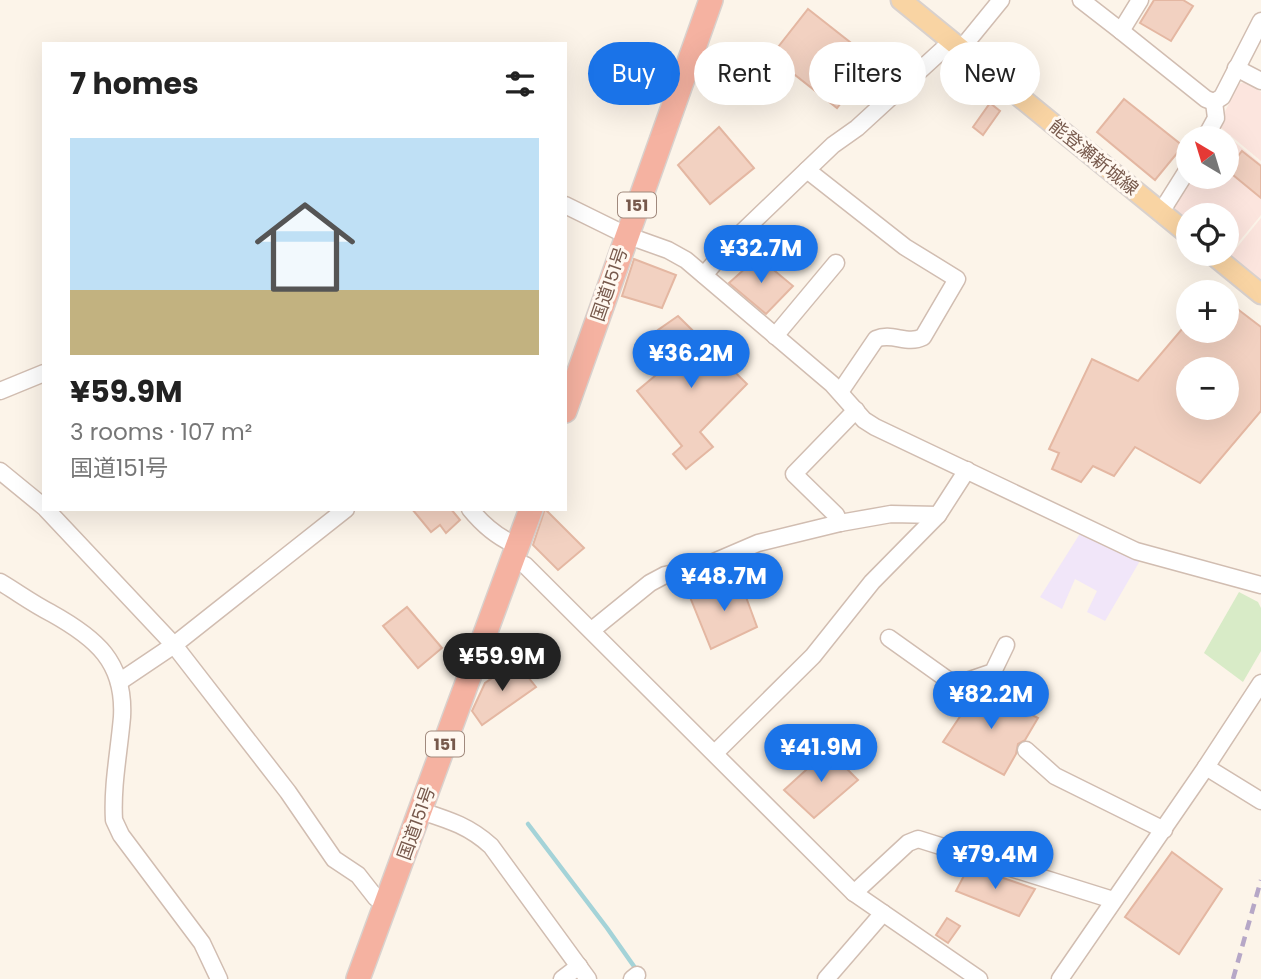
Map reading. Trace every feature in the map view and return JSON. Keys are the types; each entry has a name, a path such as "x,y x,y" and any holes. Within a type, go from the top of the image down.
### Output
{"highway":[{"name":"国道151号","path":"567,405 711,0"},
{"name":"国道151号","path":"358,979 530,511"}],"main road":[{"name":"能登瀬新城線","path":"901,0 952,42"},
{"name":"能登瀬新城線","path":"1030,105 1176,224"},
{"path":"1227,266 1261,294"}],"street":[{"path":"959,42 1001,0"},
{"path":"1081,0 1206,99 1214,102"},
{"path":"1121,31 1140,0"},
{"path":"1214,102 1222,97 1261,21"},
{"path":"704,275 736,238 832,145 857,128 940,58"},
{"path":"1237,68 1261,81"},
{"path":"1212,126 1216,118 1214,102"},
{"path":"807,170 905,247 957,279 923,337 915,341 886,335 876,339 840,392"},
{"path":"1161,212 1176,188"},
{"path":"567,206 626,235 668,250 704,275 840,392 864,420 875,427 1136,551 1261,585"},
{"path":"775,336 836,263"},
{"path":"0,391 42,374"},
{"path":"840,523 836,515 794,474 856,410"},
{"path":"715,753 813,656 872,582 938,515 967,470"},
{"path":"0,471 42,506"},
{"path":"48,511 174,645 288,793 334,859 358,875 376,898 387,902"},
{"path":"119,682 174,645 343,511"},
{"path":"472,511 483,525 507,542 525,565 854,893 979,979"},
{"path":"592,630 650,583 666,575 702,567 758,543 891,514 938,515"},
{"path":"0,582 92,639 113,664 119,682 122,715 114,820 121,835 202,943 219,979"},
{"path":"889,638 955,685 993,672 1006,645"},
{"path":"1060,979 1164,830 1261,683"},
{"path":"1026,750 1055,776 1164,830"},
{"path":"1206,766 1261,801"},
{"path":"421,811 456,822 475,832 491,846 583,972 562,979"},
{"path":"854,893 908,843 918,839 1113,900"},
{"path":"826,979 883,913"}],"shaded area":[{"path":"1245,82 1261,92 1261,161 1239,143 1239,126 1218,125 1239,84"},
{"path":"1239,146 1261,164 1261,215 1239,242 1239,203 1176,203 1176,212 1172,208 1182,189 1239,189"},
{"path":"1261,218 1261,281 1239,263 1239,245"},
{"path":"1081,532 1141,559 1105,621 1087,612 1097,591 1075,579 1062,609 1040,597"}],"green space":[{"path":"1239,592 1258,602 1261,608 1261,651 1243,682 1204,653"}],"building":[{"path":"1154,0 1183,0 1193,6 1171,41 1140,23"},
{"path":"808,9 850,42 809,42 809,86 795,75 795,42 782,42"},
{"path":"1124,99 1176,140 1176,154 1155,180 1097,132"},
{"path":"989,105 1000,111 983,135 973,127"},
{"path":"719,127 754,168 710,204 678,165"},
{"path":"1242,151 1261,166 1261,198 1239,180 1239,155"},
{"path":"758,257 793,286 766,314 729,283"},
{"path":"634,259 676,275 662,308 622,296"},
{"path":"1239,310 1261,327 1261,411 1200,483 1135,447 1114,476 1093,466 1081,482 1052,469 1059,453 1049,449 1092,359 1138,381 1176,336 1176,343 1239,343"},
{"path":"678,316 747,384 700,432 713,447 686,469 673,454 682,446 637,391 680,355 658,330"},
{"path":"414,511 453,511 460,520 446,533 440,525 431,532"},
{"path":"544,511 547,511 584,548 558,570 533,545"},
{"path":"739,578 757,627 711,649 690,597"},
{"path":"407,607 442,648 418,668 383,626"},
{"path":"516,662 536,687 482,725 472,711 485,683"},
{"path":"978,688 1038,718 1025,740 1018,744 1016,754 1004,775 943,742 974,690"},
{"path":"828,750 858,780 814,818 784,790"},
{"path":"1172,852 1222,889 1179,954 1125,917"},
{"path":"969,866 1035,889 1019,916 956,891"},
{"path":"947,918 960,926 948,943 936,935"}],"waterway":[{"path":"528,824 638,972"}],"railway":[{"path":"1233,979 1261,880"}]}
